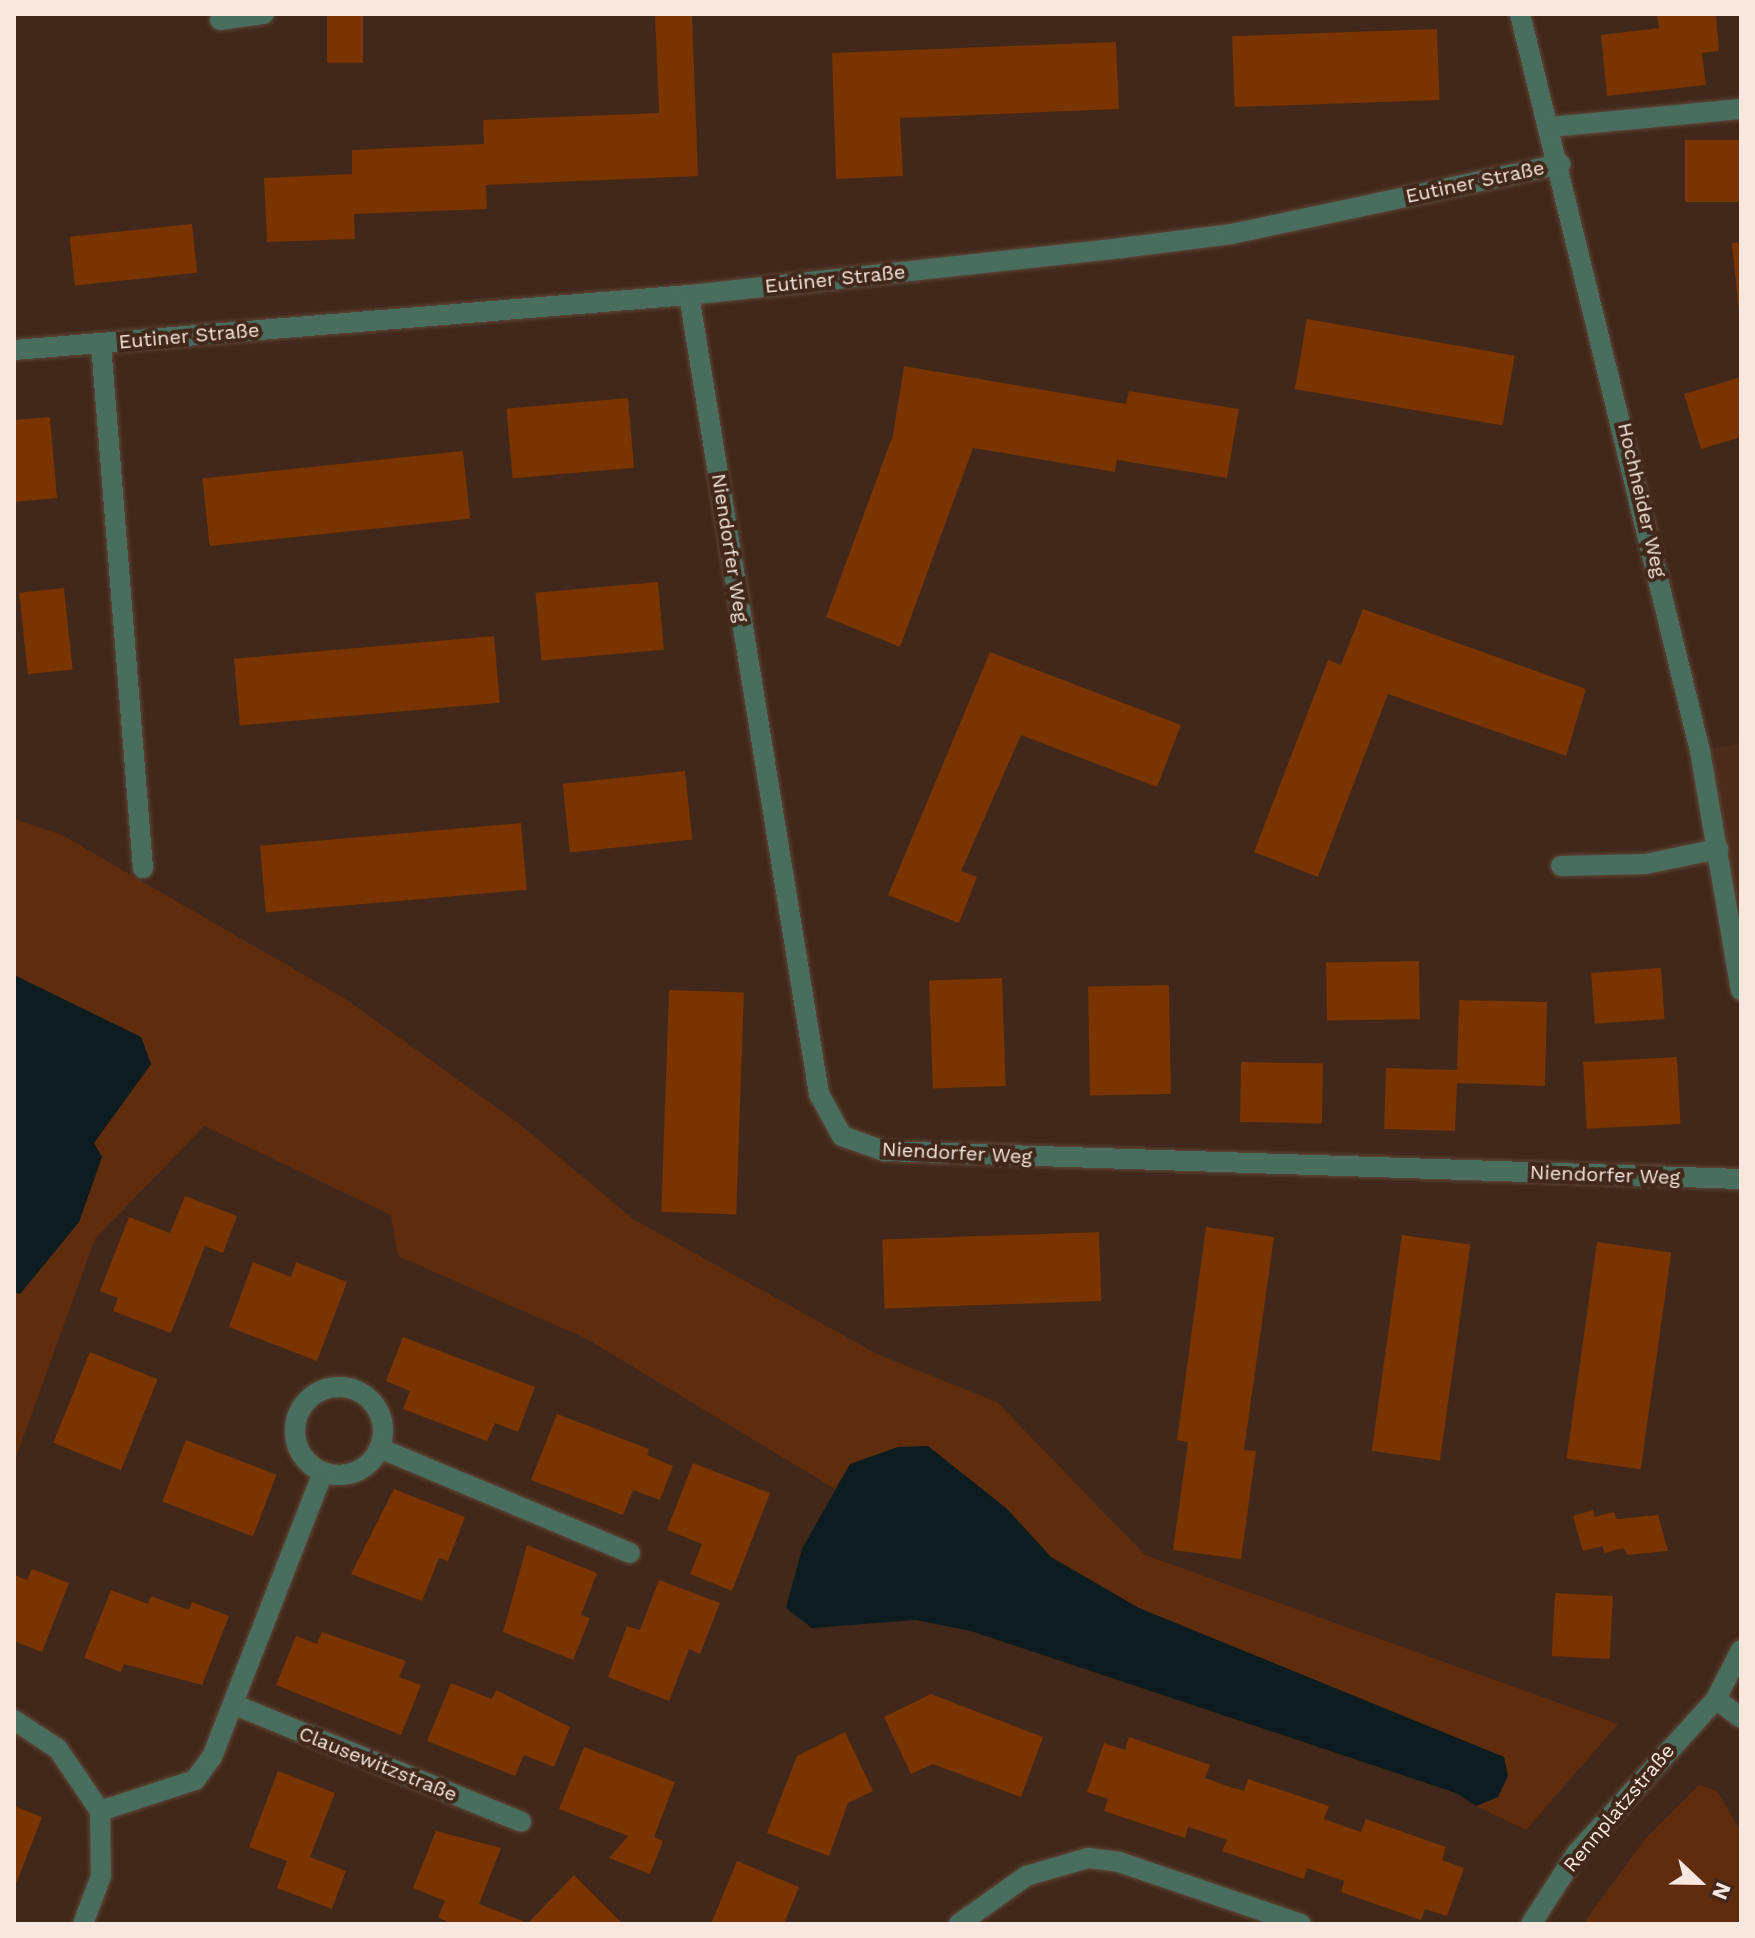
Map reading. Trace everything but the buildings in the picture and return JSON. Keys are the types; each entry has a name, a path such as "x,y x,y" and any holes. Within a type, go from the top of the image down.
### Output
{"street":[{"path":"220,20 264,14"},
{"name":"Hochheider Weg","path":"1520,14 1561,164 1700,751 1741,991"},
{"path":"1550,127 1741,109"},
{"name":"Eutiner Straße","path":"14,350 689,295 1232,234 1561,164"},
{"name":"Niendorfer Weg","path":"689,295 819,1094 842,1136 884,1151 1741,1179"},
{"name":"Eutiner Straße","path":"101,344 143,868"},
{"path":"1561,866 1646,864 1718,849"},
{"path":"339,1387 364,1395 381,1419 379,1448 362,1468 323,1473 296,1442 298,1413 315,1393 339,1387"},
{"path":"379,1448 630,1553"},
{"path":"100,1811 195,1780 235,1705 323,1473"},
{"path":"1741,1650 1716,1699 1741,1718"},
{"name":"Rennplatzstraße","path":"1531,1924 1577,1853 1716,1699"},
{"name":"Clausewitzstraße","path":"235,1705 521,1822"},
{"path":"14,1720 58,1749 100,1811 101,1876 83,1924"},
{"path":"959,1924 1026,1876 1088,1858 1119,1862 1301,1924"}],"shaded area":[{"path":"1741,743 1741,995 1700,751"},
{"path":"14,819 62,835 344,998 517,1122 633,1219 877,1354 997,1402 1145,1555 1618,1724 1526,1830 1476,1806 1498,1797 1503,1757 1139,1609 1051,1557 1006,1508 850,1464 835,1489 587,1339 398,1256 391,1215 204,1126 95,1239 14,1463 14,1292 20,1294 79,1222 94,1143 151,1064 140,1037 14,975"},
{"path":"14,975 141,1037 151,1064 94,1143 102,1157 79,1222 20,1294 14,1292"},
{"path":"928,1446 1006,1508 1051,1557 1139,1608 1504,1757 1508,1776 1498,1797 1476,1806 1456,1793 971,1631 916,1620 812,1628 786,1608 802,1549 850,1464 898,1447"},
{"path":"1699,1785 1717,1791 1741,1832 1741,1924 1583,1924 1645,1839"}]}
